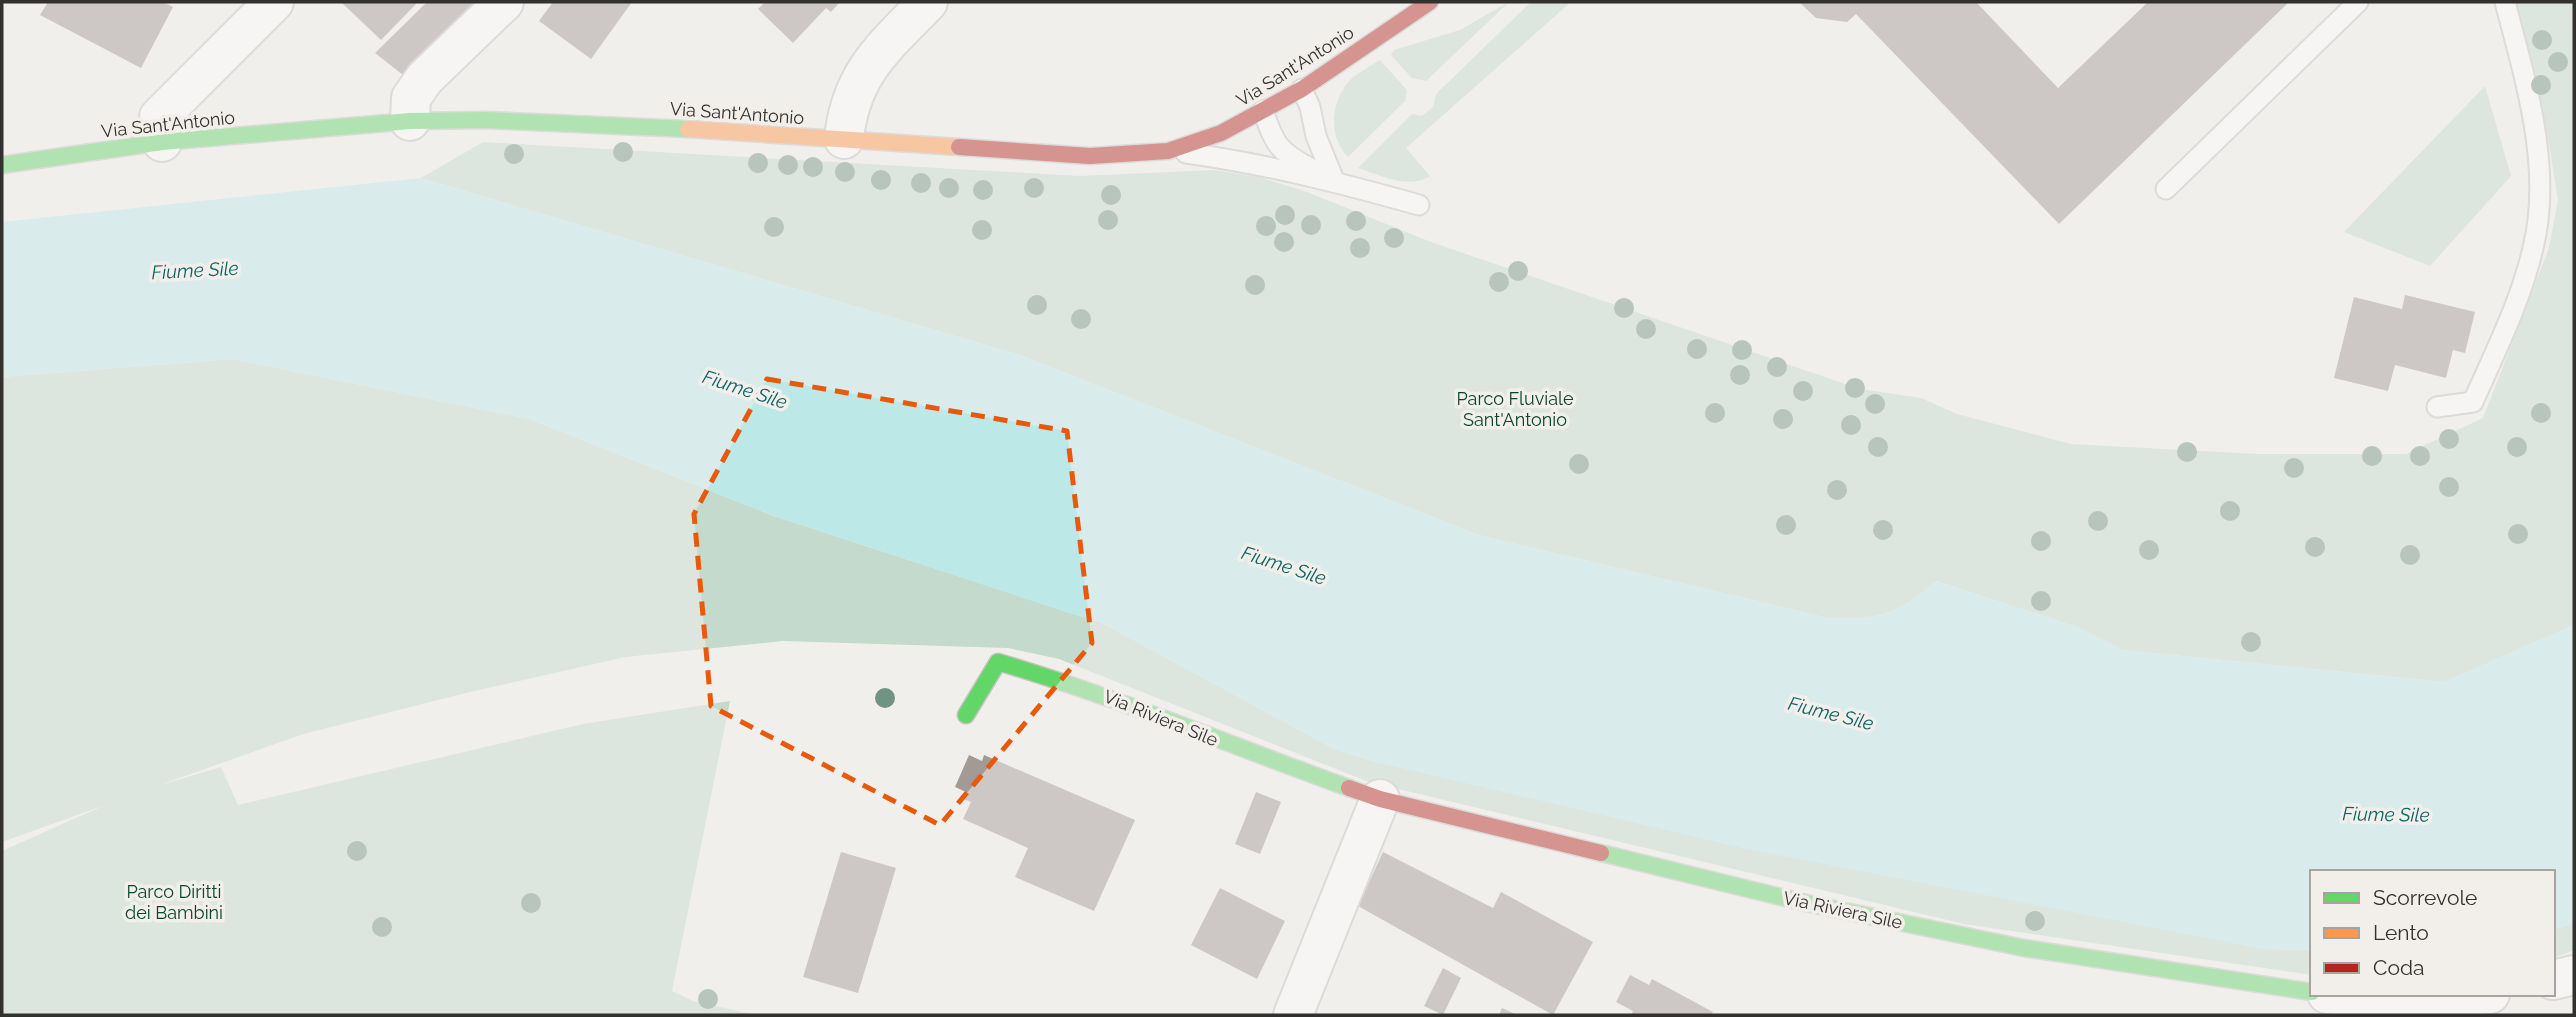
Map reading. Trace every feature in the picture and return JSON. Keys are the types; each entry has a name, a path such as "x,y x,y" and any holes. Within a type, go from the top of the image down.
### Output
{"street":[{"path":"162,142 159,117 274,2"},
{"path":"410,121 411,98 425,78 504,2"},
{"path":"844,139 853,92 871,60 928,2"},
{"name":"Via Sant'Antonio","path":"2,165 162,142 410,121 485,120 647,126 1090,156 1168,151 1221,133 1302,89 1430,2"},
{"name":"Via Riviera Sile","path":"965,715 998,662 1080,686 1226,744 1380,799 1806,903 2024,948 2310,992"},
{"path":"1293,1015 1380,799"},
{"path":"2555,980 2574,975"},
{"path":"2339,996 2369,1001 2444,1001 2477,996"}],"lane":[{"path":"2166,189 2358,2"},
{"path":"2437,407 2473,402 2510,319 2534,247 2540,192 2536,138 2505,2"},
{"path":"1302,89 1316,136 1334,180"},
{"path":"1263,110 1270,132 1282,153 1334,180"},
{"path":"1168,151 1254,163 1334,180 1419,205"}],"highlighted area":[{"path":"767,379 1067,431 1092,643 940,825 711,706 694,514"}],"green space":[{"path":"1509,2 1426,81 1412,78 1391,55 1394,50 1460,30"},
{"path":"1531,2 1571,2 1406,148 1430,176 1413,182 1403,181 1358,168 1412,114 1422,116 1433,107 1436,94"},
{"name":"Parco Fluviale Sant'Antonio","path":"2516,2 2574,2 2574,625 2444,682 2122,650 2080,628 1936,581 1910,601 1886,613 1860,618 1828,618 1479,535 1020,355 421,178 483,142 1080,176 1214,170 1259,177 1307,192 1431,242 1860,389 1921,398 1957,414 2071,444 2257,454 2406,454 2483,418 2549,248 2558,200 2547,132"},
{"path":"1380,60 1407,90 1405,101 1348,157 1341,148 1334,129 1339,97 1351,79"},
{"path":"2485,86 2511,176 2430,266 2344,232"},
{"name":"Parco Diritti dei Bambini","path":"233,359 529,419 774,516 1104,624 1334,749 1375,762 2264,949 2310,950 2310,975 1964,924 1369,782 1059,659 1008,648 783,641 625,657 466,693 303,734 157,786 221,767 238,805 583,724 730,701 672,991 693,1001 756,1015 2,1015 2,851 105,805 2,842 2,377"},
{"path":"2574,923 2574,950 2555,957 2555,929"}],"water":[{"name":"Fiume Sile","path":"421,178 1020,355 1479,535 1828,618 1860,618 1886,613 1909,601 1935,581 2081,628 2122,650 2443,682 2574,625 2574,923 2555,929 2555,870 2310,870 2310,950 2264,949 1747,849 1375,762 1334,749 1104,624 774,516 529,419 233,359 2,377 2,222"}],"building":[{"path":"48,2 163,2 173,7 141,68 40,15"},
{"path":"341,2 418,2 381,40"},
{"path":"427,2 477,2 403,75 375,53"},
{"path":"553,2 632,2 591,59 539,21"},
{"path":"765,2 840,2 831,12 826,8 793,43 758,9"},
{"path":"1799,2 1976,2 2058,88 2148,2 2289,2 2059,224 1856,14 1847,22 1816,18"},
{"path":"2405,295 2475,312 2465,353 2453,350 2446,378 2395,365 2388,391 2334,378 2354,297 2402,309"},
{"path":"969,755 982,761 984,755 1135,820 1094,911 1015,877 1028,848 963,819 971,802 963,799 966,792 955,787"},
{"path":"1256,792 1281,802 1260,854 1235,844"},
{"path":"841,852 896,868 858,993 803,977"},
{"path":"1383,852 1493,908 1501,892 1593,942 1553,1015 1358,906"},
{"path":"1220,888 1285,921 1257,979 1191,945"},
{"path":"1443,968 1461,978 1443,1015 1424,1006"},
{"path":"1630,975 1649,985 1652,979 1713,1012 1711,1015 1631,1015 1633,1011 1616,1002"},
{"path":"1502,1008 1517,1015 1499,1015"}],"traffic: fast":[{"path":"2,165 162,142 410,121 486,120 688,129"},
{"path":"966,715 998,662 1131,706 1349,788"},
{"path":"1601,853 1806,903 2024,948 2310,992"}],"traffic: slow":[{"path":"688,129 959,147"}],"traffic: jam":[{"path":"959,147 1090,156 1168,151 1221,133 1302,89 1430,2"},
{"path":"1349,788 1380,799 1601,853"}]}
